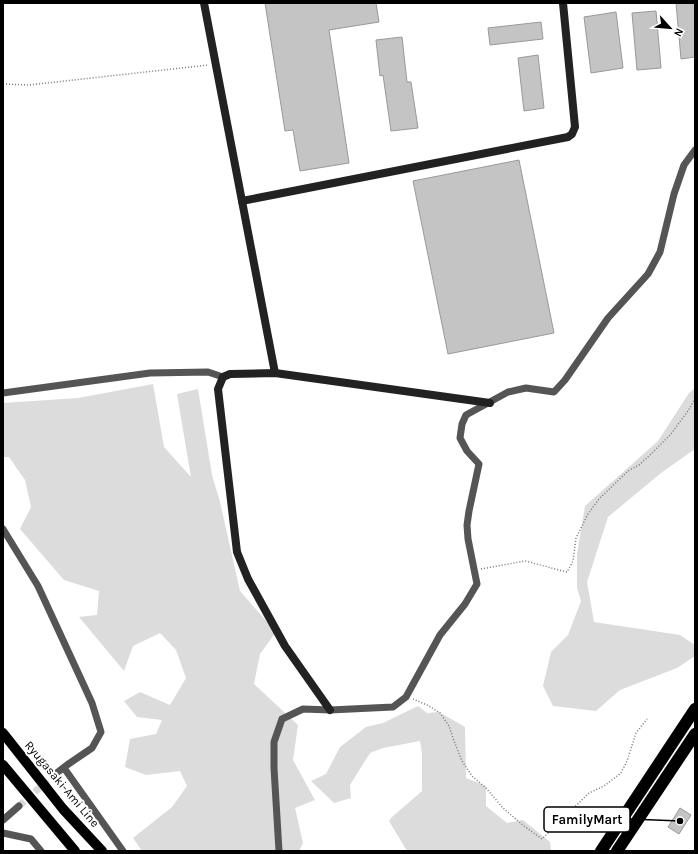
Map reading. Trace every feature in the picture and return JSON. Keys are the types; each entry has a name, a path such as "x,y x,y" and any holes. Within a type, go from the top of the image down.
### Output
{"highway":[{"path":"600,851 695,709"},
{"path":"617,851 695,734"}],"main road":[{"name":"Ryugasaki-Ami Line","path":"3,733 63,809 102,851"},
{"path":"3,765 75,851"}],"street":[{"path":"204,3 276,373"},
{"path":"242,201 568,137 572,134 575,127 563,3"},
{"path":"279,851 274,742 282,720 302,709 330,710 393,707 406,696 440,635 465,604 477,584 473,570 467,525 480,464 467,451 460,438 462,424 466,415 508,392 526,388 554,392 565,380 608,318 648,274 660,252 674,194 684,164 695,150"},
{"path":"3,393 150,373 208,372 223,378"},
{"path":"330,710 285,646 248,578 238,552 218,389 223,378 230,374 276,373 490,403"},
{"path":"3,529 38,586 92,703 101,732 92,748 54,775"},
{"path":"64,768 123,851"},
{"path":"3,820 19,806"},
{"path":"3,833 31,839 41,851"}],"path":[{"path":"3,84 29,85 216,65"},
{"path":"473,570 525,561 568,572 573,561 576,538 588,514 599,499 628,471 639,465 671,434 690,408 695,398"},
{"path":"406,696 429,706 440,713 449,726 462,761 472,776 486,788 503,808 542,839 590,793 604,786 621,773 627,761 636,733 647,719"}],"shaded area":[{"path":"153,384 164,447 191,477 177,394 198,389 212,475 220,502 240,591 276,632 260,654 254,684 298,725 293,760 315,800 295,808 303,843 299,851 142,851 133,838 172,807 187,786 180,771 146,775 125,767 130,739 156,734 162,720 137,717 124,701 140,692 170,705 186,678 176,650 160,633 133,646 124,671 79,617 97,615 99,591 64,580 20,529 31,507 25,480 9,457 3,457 3,403 78,398"},
{"path":"695,388 695,449 661,473 608,517 587,582 594,622 680,635 695,645 695,656 677,668 620,690 596,711 553,706 543,686 551,652 568,635 581,601 577,588 577,554 585,506 658,441 689,393"},
{"path":"418,706 427,713 439,712 465,727 466,778 486,786 486,806 507,823 523,820 550,842 551,851 407,851 389,821 422,791 422,754 420,741 383,748 370,753 350,785 351,798 334,803 311,781 326,774 340,747 366,727 383,723"}],"building":[{"path":"265,3 376,3 379,22 329,30 349,163 300,171 293,130 285,131"},
{"path":"676,3 695,3 695,57 681,59"},
{"path":"656,11 661,68 637,70 632,13"},
{"path":"616,12 623,68 591,73 584,17"},
{"path":"541,22 543,39 490,45 488,28"},
{"path":"402,37 407,82 411,82 418,128 391,131 383,75 380,76 376,40"},
{"path":"538,55 544,108 524,111 518,58"},
{"path":"519,160 554,333 448,354 413,181"},
{"path":"680,808 691,815 679,834 668,827"}],"tunnel":[{"path":"19,806 54,775"}],"place":[{"name":"FamilyMart","path":"680,821"}]}
